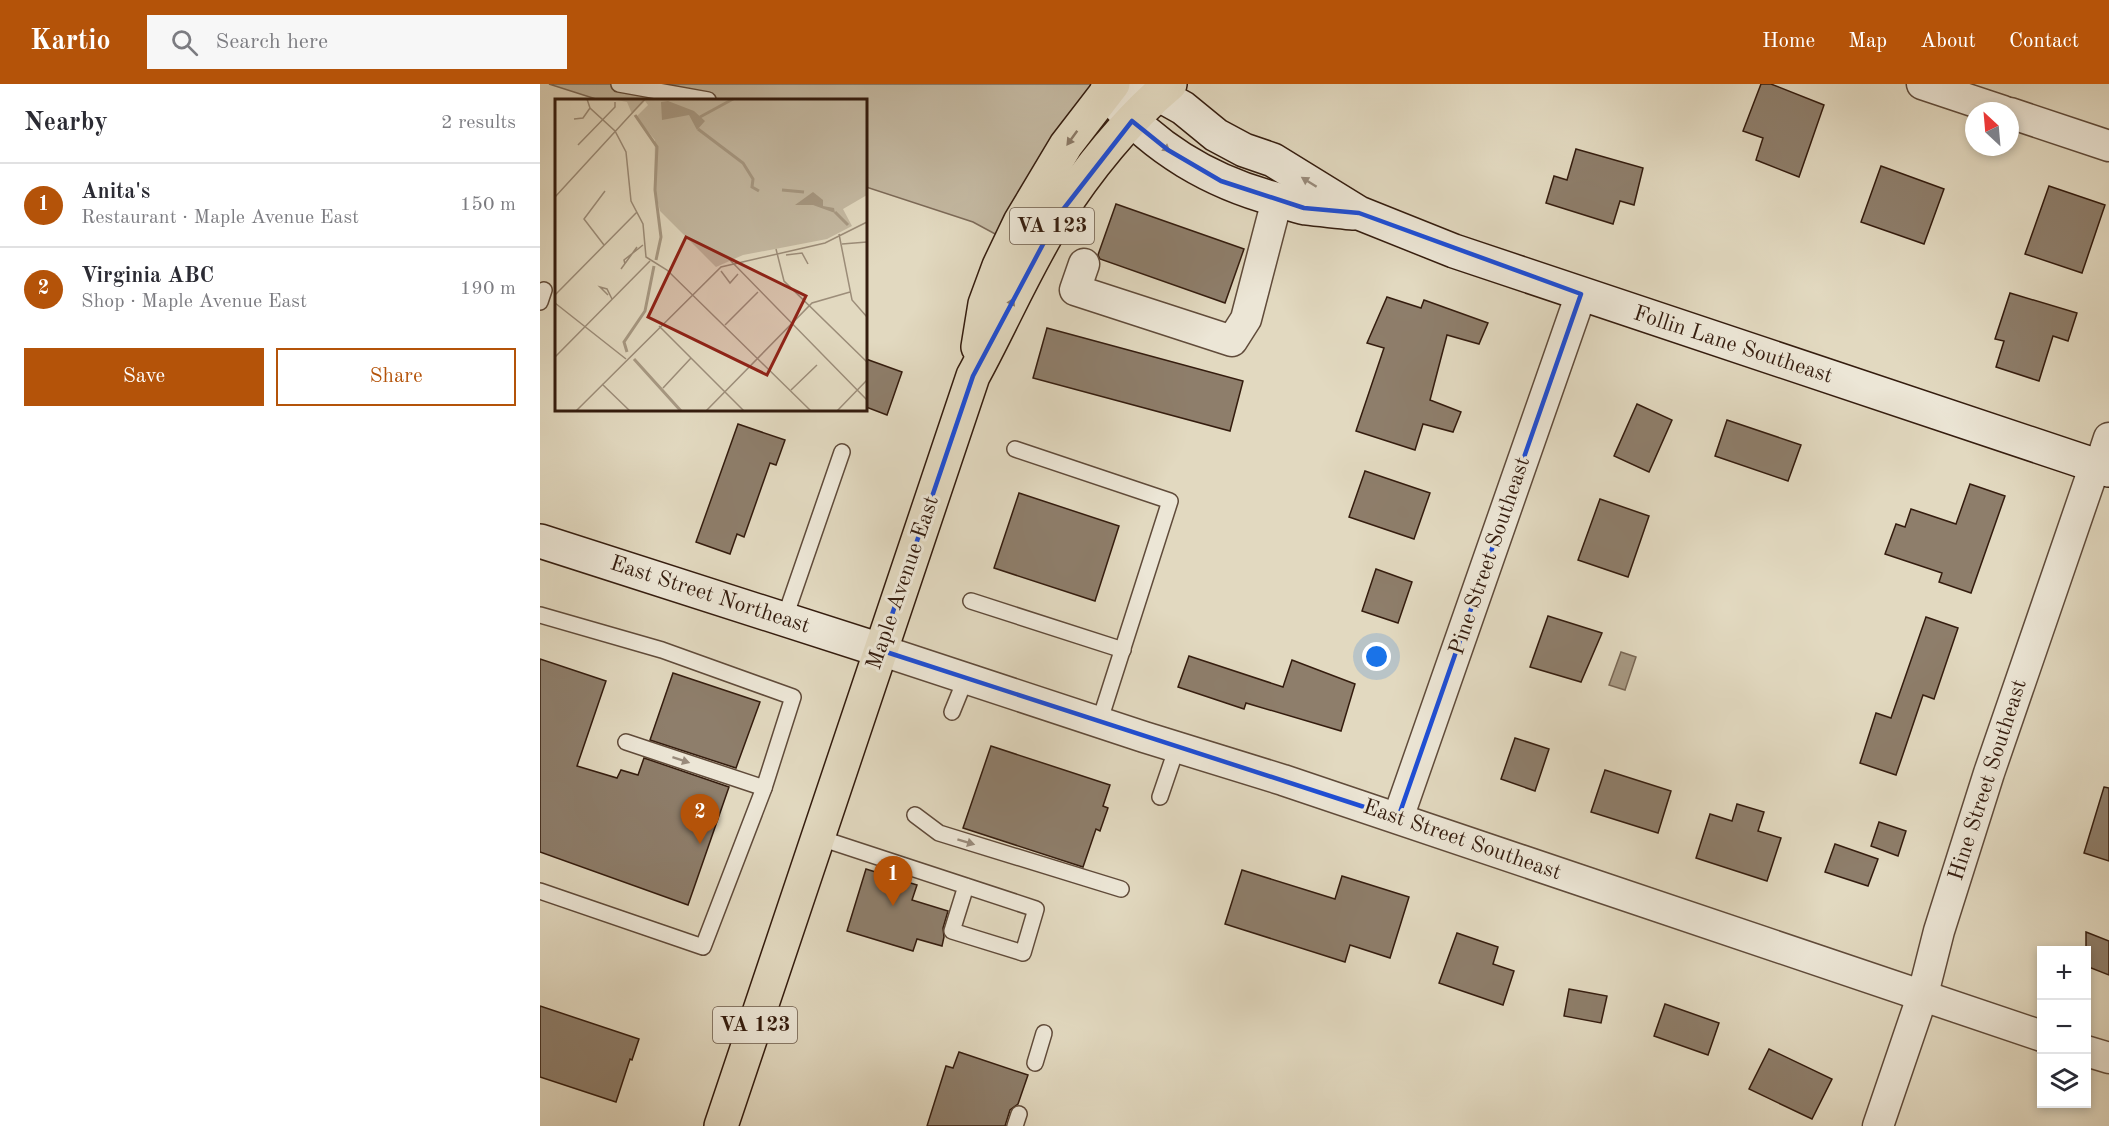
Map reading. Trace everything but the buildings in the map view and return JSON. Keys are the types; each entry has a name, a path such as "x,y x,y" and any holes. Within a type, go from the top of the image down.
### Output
{"main road":[{"name":"VA 123","path":"973,376 986,304 999,266 1020,222 1066,145 1110,87"},
{"name":"Maple Avenue East","path":"721,1126 973,376 1028,268 1058,216 1096,164 1132,121 1164,89"}],"street":[{"path":"1922,84 1976,102"},
{"name":"Follin Lane Southeast","path":"1110,87 1164,89 1216,135 1244,150 1273,160 1359,213 1454,251 1581,294 2104,458"},
{"name":"Follin Lane Southeast","path":"1110,87 1132,121 1168,150 1221,181 1305,208 1359,213"},
{"path":"2019,116 2109,146"},
{"path":"1084,264 1075,290 1232,341 1246,319 1277,200"},
{"name":"Pine Street Southeast","path":"1398,818 1581,294"},
{"name":"Hine Street Southeast","path":"1878,1126 1923,994 1939,931 1989,773 2104,458"},
{"name":"East Street Northeast","path":"540,541 880,650"},
{"name":"East Street Southeast","path":"880,650 965,680 1398,818 2037,1034"},
{"path":"2091,1053 2109,1058"}],"lane":[{"path":"620,84 702,99"},
{"path":"1015,449 1170,501 1099,723"},
{"path":"784,620 842,452"},
{"path":"971,601 1123,650"},
{"path":"540,615 662,650 793,697 764,788 703,947 540,891"},
{"path":"952,712 965,680"},
{"path":"626,742 764,788"},
{"path":"1160,797 1177,747"},
{"path":"915,815 939,833 1121,889"},
{"path":"818,837 1036,909 1023,952 952,931 966,886"},
{"path":"1035,1062 1044,1033"}],"highlighted area":[{"path":"1132,121 1168,150 1221,181 1304,208 1359,213 1581,294 1398,818 880,650 973,376 1058,216"}],"shaded area":[{"path":"549,84 1114,84 1010,242 973,222 867,187 867,99 596,99"},
{"path":"1621,652 1636,657 1625,690 1609,685"}],"place":[{"name":"Virginia ABC","path":"700,844"},
{"name":"Anita's","path":"893,906"}]}
